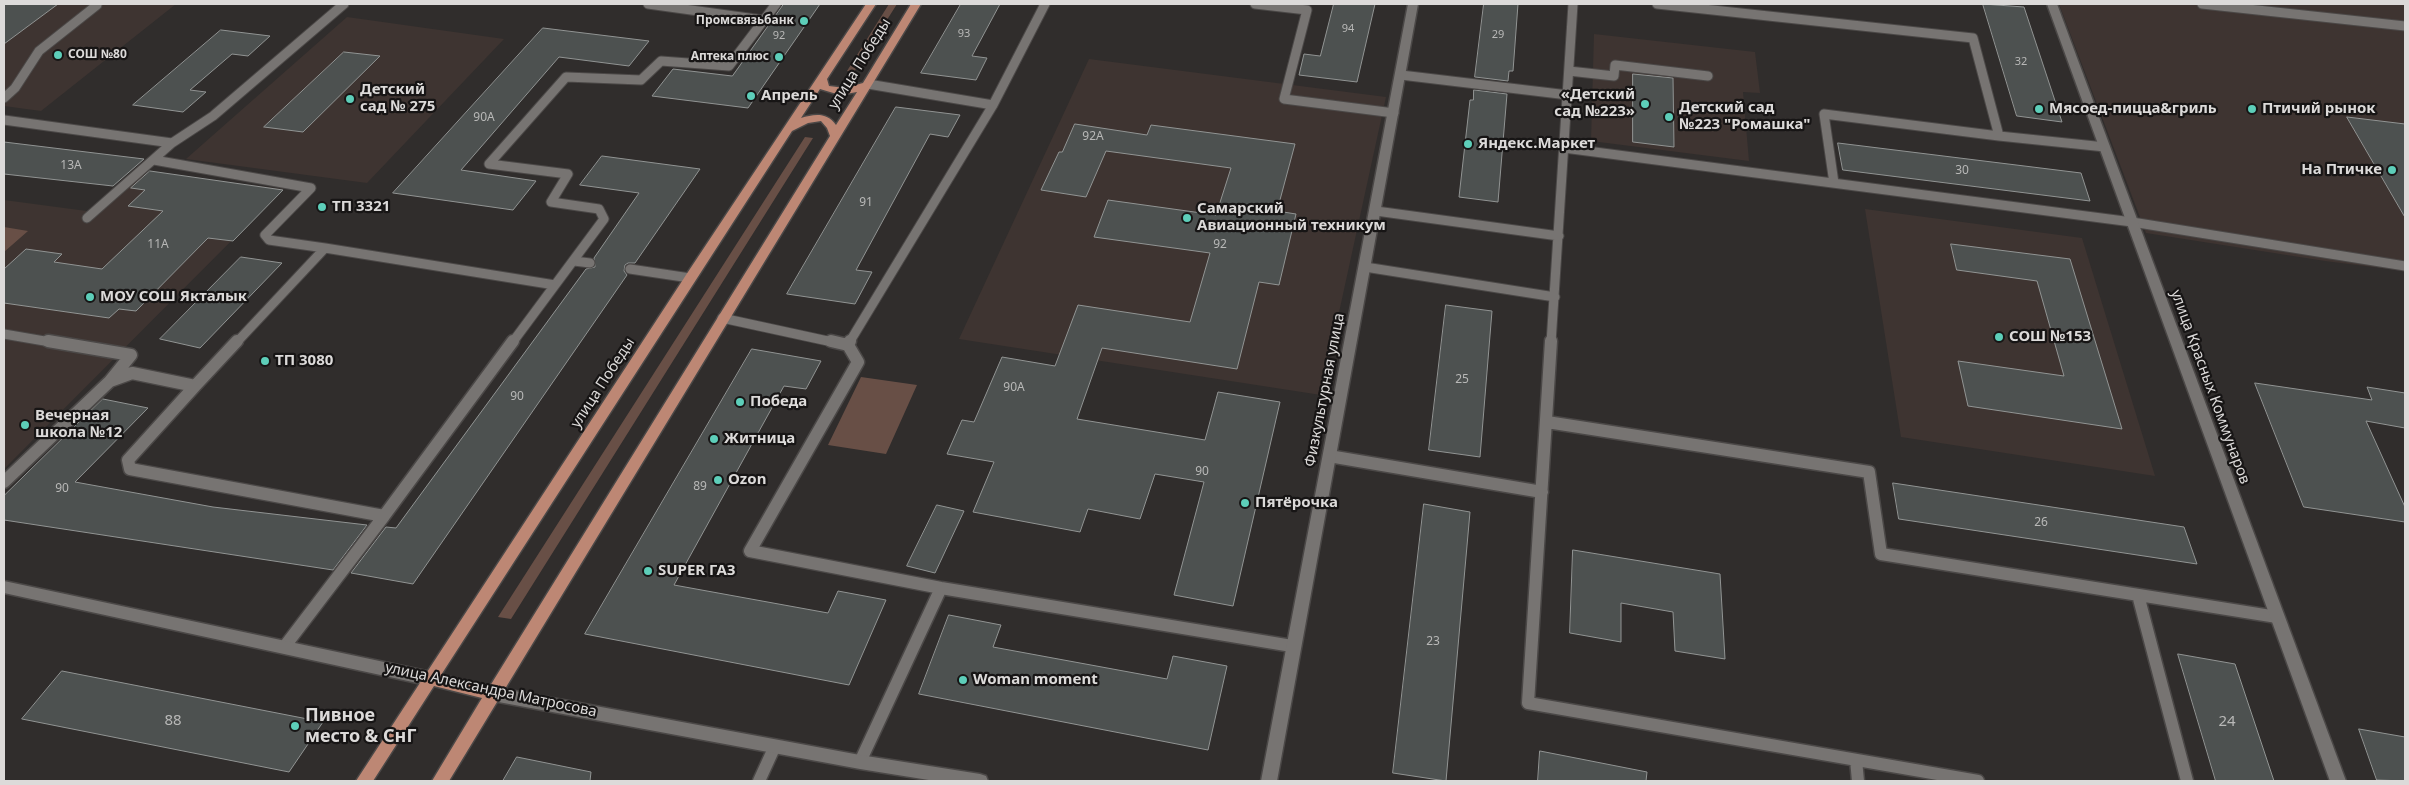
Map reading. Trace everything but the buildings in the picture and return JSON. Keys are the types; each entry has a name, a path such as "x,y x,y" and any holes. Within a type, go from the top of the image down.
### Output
{"main road":[{"name":"улица Победы","path":"364,781 870,4"},
{"name":"улица Победы","path":"440,781 916,4"},
{"path":"822,79 824,88 835,92 851,92 867,85"},
{"path":"787,131 808,118 819,118 828,121 833,126 835,136"},
{"name":"улица Александра Матросова","path":"431,679 493,694"}],"street":[{"name":"Физкультурная улица","path":"1269,781 1292,646 1376,211 1413,4"},
{"name":"улица Красных Коммунаров","path":"2052,4 2338,781"},
{"name":"улица Александра Матросова","path":"4,587 285,646 431,679"},
{"name":"улица Александра Матросова","path":"493,694 860,762 980,781"}],"lane":[{"path":"87,218 172,144 213,116 344,4"},
{"path":"648,4 763,20"},
{"path":"285,646 384,516 604,219 599,209 552,202 568,174 489,164 566,77 641,80 661,61 729,66 776,4"},
{"path":"848,345 993,105 1045,4"},
{"path":"1255,4 1307,10 1284,99 1394,114"},
{"path":"1573,4 1528,703 1978,781"},
{"path":"1657,4 1972,38 1999,136"},
{"path":"1764,4 1765,16"},
{"path":"2202,4 2405,26"},
{"path":"4,98 14,88 39,51 97,5"},
{"path":"1569,71 1614,76 1615,65 1708,76"},
{"path":"1400,75 1568,95"},
{"path":"867,85 993,105"},
{"path":"1834,183 1824,114 2105,147"},
{"path":"4,120 172,144"},
{"path":"1564,148 2132,222 2405,266"},
{"path":"154,160 311,188 265,235 268,240 555,285"},
{"path":"1376,211 1558,236"},
{"path":"325,248 128,460 130,468 384,516"},
{"path":"574,261 590,263"},
{"path":"1365,267 1555,297"},
{"path":"630,269 690,278"},
{"path":"722,318 848,345 858,362 750,551 940,588 1292,646"},
{"path":"4,334 131,355 110,381 4,482"},
{"path":"110,381 132,374 195,386"},
{"path":"1547,422 1869,472 1881,554 2278,617"},
{"path":"1329,456 1542,492"},
{"path":"860,762 940,588"},
{"path":"2138,595 2188,781"},
{"path":"759,781 775,746"},
{"path":"1856,760 1858,781"}],"shaded area":[{"name":"СОШ №80","path":"4,4 176,4 41,111 4,106"},
{"path":"889,4 897,4 854,72 847,71"},
{"name":"Птичий рынок","path":"2059,4 2405,4 2405,271 2325,261 2146,233"},
{"name":"Детский сад № 275","path":"347,17 504,39 367,183 186,159"},
{"name":"Детский сад №223 \"Ромашка\"","path":"1594,34 1755,52 1760,93 1743,92 1749,161 1591,141"},
{"name":"Самарский Авиационный техникум","path":"1089,59 1386,97 1321,395 959,339"},
{"path":"805,137 813,138 511,619 498,617"},
{"name":"МОУ СОШ Якталык","path":"143,174 166,174 283,189 4,469 4,200 94,212"},
{"name":"СОШ №153","path":"1865,209 2082,238 2155,476 1901,437"},
{"path":"4,227 28,231 4,252"},
{"path":"861,377 917,385 886,454 828,445"}],"place":[{"name":"Промсвязьбанк","path":"804,21"},
{"name":"СОШ №80","path":"58,55"},
{"name":"Аптека плюс","path":"779,57"},
{"name":"Апрель","path":"751,96"},
{"name":"Детский сад № 275","path":"350,99"},
{"name":"«Детский сад №223»","path":"1645,104"},
{"name":"Мясоед-пицца&гриль","path":"2039,109"},
{"name":"Птичий рынок","path":"2252,109"},
{"name":"Детский сад №223 \"Ромашка\"","path":"1669,117"},
{"name":"Яндекс.Маркет","path":"1468,144"},
{"name":"На Птичке","path":"2392,170"},
{"name":"ТП 3321","path":"322,207"},
{"name":"Самарский Авиационный техникум","path":"1187,218"},
{"name":"МОУ СОШ Якталык","path":"90,297"},
{"name":"СОШ №153","path":"1999,337"},
{"name":"ТП 3080","path":"265,361"},
{"name":"Победа","path":"740,402"},
{"name":"Вечерная школа №12","path":"25,425"},
{"name":"Житница","path":"714,439"},
{"name":"Ozon","path":"718,480"},
{"name":"Пятёрочка","path":"1245,503"},
{"name":"SUPER ГАЗ","path":"648,571"},
{"name":"Woman moment","path":"963,680"},
{"name":"Пивное место & СнГ","path":"295,726"}]}
